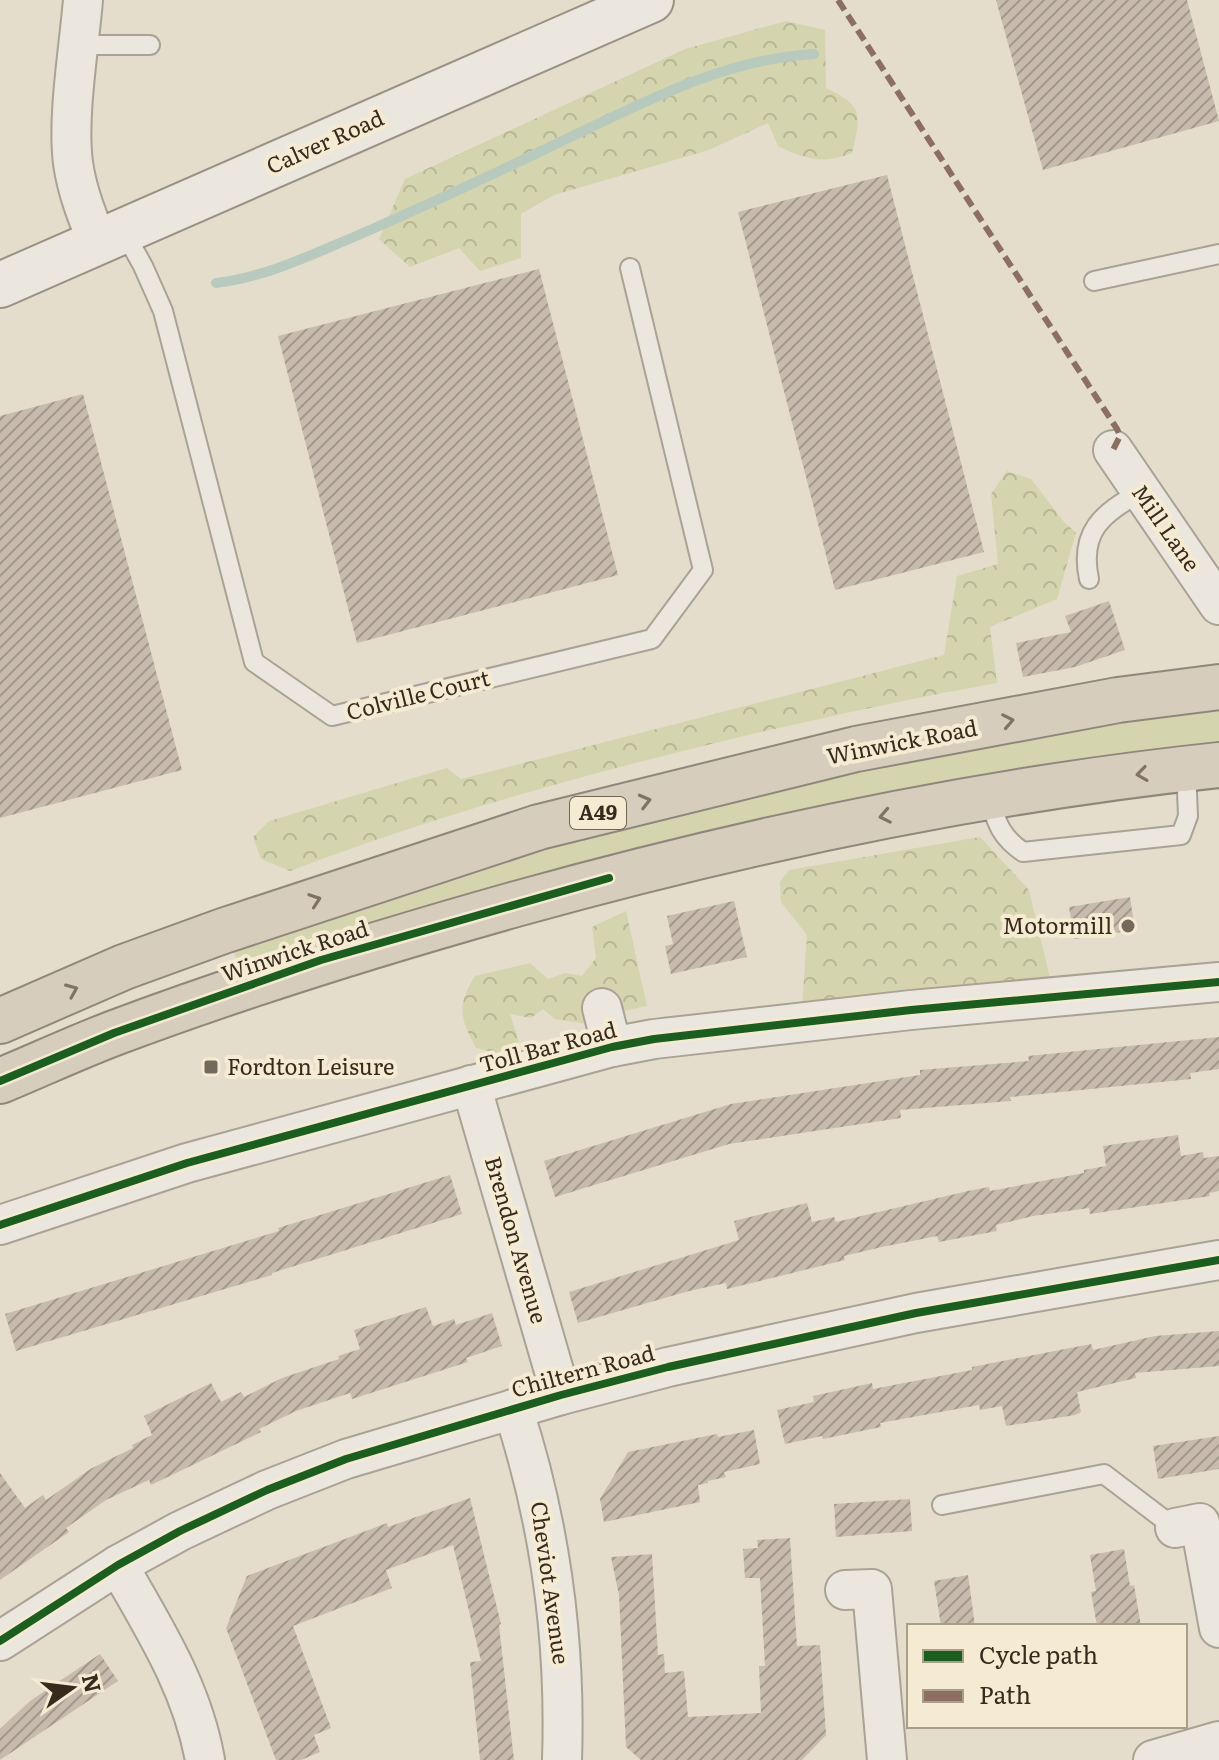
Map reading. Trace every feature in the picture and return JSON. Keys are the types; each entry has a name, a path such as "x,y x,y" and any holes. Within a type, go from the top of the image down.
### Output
{"highway":[{"name":"Winwick Road","path":"0,1021 124,967 223,931 539,827 856,749 1118,700 1219,687"},
{"name":"Winwick Road","path":"0,1081 114,1033 242,987 419,931 609,878 767,840 989,797 1203,766"}],"street":[{"path":"83,0 72,160 82,205 110,236"},
{"name":"Calver Road","path":"0,285 651,0"},
{"name":"Mill Lane","path":"1113,450 1219,605"},
{"name":"Toll Bar Road","path":"0,1225 187,1163 612,1047 654,1039 911,1010 1219,982"},
{"name":"Toll Bar Road","path":"602,1008 612,1047"},
{"name":"Brendon Avenue","path":"471,1085 561,1395"},
{"name":"Chiltern Road","path":"0,1641 118,1565 180,1531 267,1490 346,1459 561,1395 668,1367 916,1313 1219,1260"},
{"name":"Cheviot Avenue","path":"513,1409 539,1496 556,1600 564,1700 562,1760"},
{"path":"1175,1528 1200,1523 1219,1628"},
{"path":"118,1565 179,1673 200,1731 205,1760"},
{"path":"845,1590 872,1589 887,1760"},
{"path":"1153,1760 1219,1741"}],"lane":[{"path":"79,45 150,45"},
{"name":"Colville Court","path":"110,236 143,266 163,311 254,662 332,716 652,639 703,570 630,268"},
{"path":"1094,281 1219,254"},
{"path":"1089,579 1085,560 1093,528 1120,503 1141,492"},
{"path":"989,797 1007,841 1023,852 1181,835 1203,766"},
{"path":"942,1505 1104,1474 1175,1528"}],"green space":[{"path":"786,21 825,30 826,88 847,100 857,113 852,153 832,159 814,159 797,154 778,146 768,123 709,150 554,195 521,214 521,258 480,271 459,248 410,267 379,239 405,179 685,49"},
{"path":"1007,471 1031,479 1076,533 1057,599 990,627 997,683 810,721 632,764 460,813 290,871 261,859 253,837 269,821 447,768 461,779 944,655 957,576 998,564 991,494"},
{"path":"1219,706 1219,746 239,969 233,949 474,869 720,802 968,747"},
{"path":"980,837 1029,890 1050,978 802,1007 807,935 781,902 780,882 789,870"},
{"path":"626,911 647,1006 614,1013 588,1024 555,1019 543,1009 531,1018 510,1014 519,1042 496,1053 476,1048 462,1012 465,996 475,976 530,963 548,979 565,973 582,976 596,958 592,927"}],"building":[{"path":"996,0 1187,0 1219,121 1043,170"},
{"path":"887,175 984,552 835,590 738,212"},
{"path":"539,269 618,575 357,643 278,336"},
{"path":"83,394 182,770 0,818 0,416"},
{"path":"1109,601 1125,650 1075,667 1023,677 1016,643 1071,632 1065,616"},
{"path":"1130,897 1135,930 1074,939 1069,907"},
{"path":"734,901 747,957 671,974 665,946 673,944 667,916"},
{"path":"1219,1037 1219,1069 1190,1073 1191,1079 1010,1097 1011,1101 900,1110 901,1118 729,1144 555,1197 544,1161 731,1104 920,1075 920,1070 1029,1061 1028,1056"},
{"path":"1178,1135 1181,1156 1203,1152 1204,1158 1219,1156 1219,1191 1209,1193 1210,1196 1090,1214 1089,1208 1033,1216 996,1225 997,1231 939,1242 937,1236 882,1247 844,1256 845,1260 727,1289 726,1283 689,1291 578,1323 569,1292 739,1240 734,1221 807,1203 812,1222 834,1217 836,1222 968,1191 989,1187 990,1191 1084,1173 1084,1170 1106,1166 1103,1146"},
{"path":"450,1175 462,1214 272,1275 16,1351 5,1314 279,1231 278,1228"},
{"path":"426,1307 433,1326 454,1319 456,1325 492,1313 502,1346 466,1358 468,1362 352,1399 350,1393 296,1411 259,1429 261,1432 151,1485 149,1480 106,1500 66,1528 69,1532 0,1580 0,1473 25,1508 43,1495 46,1500 92,1468 152,1435 144,1416 211,1383 221,1402 241,1392 244,1397 282,1378 360,1349 354,1330"},
{"path":"1219,1331 1219,1366 1135,1373 1136,1378 1077,1392 1081,1412 1075,1415 1006,1426 1002,1406 980,1410 979,1405 880,1423 881,1427 823,1439 822,1436 785,1444 777,1410 814,1402 813,1396 872,1383 873,1389 1091,1344 1093,1350 1155,1336"},
{"path":"754,1430 760,1464 724,1472 726,1477 698,1485 700,1502 604,1522 600,1499 628,1452 717,1434 718,1437"},
{"path":"1219,1436 1219,1469 1158,1479 1153,1446"},
{"path":"470,1498 501,1624 514,1760 480,1760 470,1662 481,1661 453,1545 386,1570 392,1588 293,1626 331,1728 314,1735 320,1752 301,1760 276,1760 226,1628 247,1576 387,1523 388,1527"},
{"path":"910,1499 912,1531 836,1537 834,1504"},
{"path":"790,1538 797,1646 820,1645 826,1735 802,1760 641,1760 626,1747 619,1595 611,1557 652,1554 658,1655 664,1654 665,1673 684,1671 688,1717 761,1713 759,1666 765,1666 760,1578 745,1578 743,1549 758,1548 757,1540"},
{"path":"1124,1549 1141,1624 1097,1624 1091,1592 1096,1591 1090,1555"},
{"path":"968,1575 975,1624 941,1624 934,1581"},
{"path":"100,1654 118,1681 0,1760 0,1729 30,1701"}],"waterway":[{"path":"216,283 270,271 320,251 682,86 747,65 814,54"}],"marked path":[{"path":"838,0 1117,429 1120,436 1113,450"}],"cycle path":[{"path":"0,1081 114,1033 321,960 609,878"},
{"path":"0,1225 187,1163 612,1047 654,1039 911,1010 1219,982"},
{"path":"0,1641 118,1565 180,1531 267,1490 346,1459 561,1395 668,1367 916,1313 1219,1260"}],"place":[{"name":"Motormill","path":"1128,926"},
{"name":"Fordton Leisure","path":"211,1067"}]}
